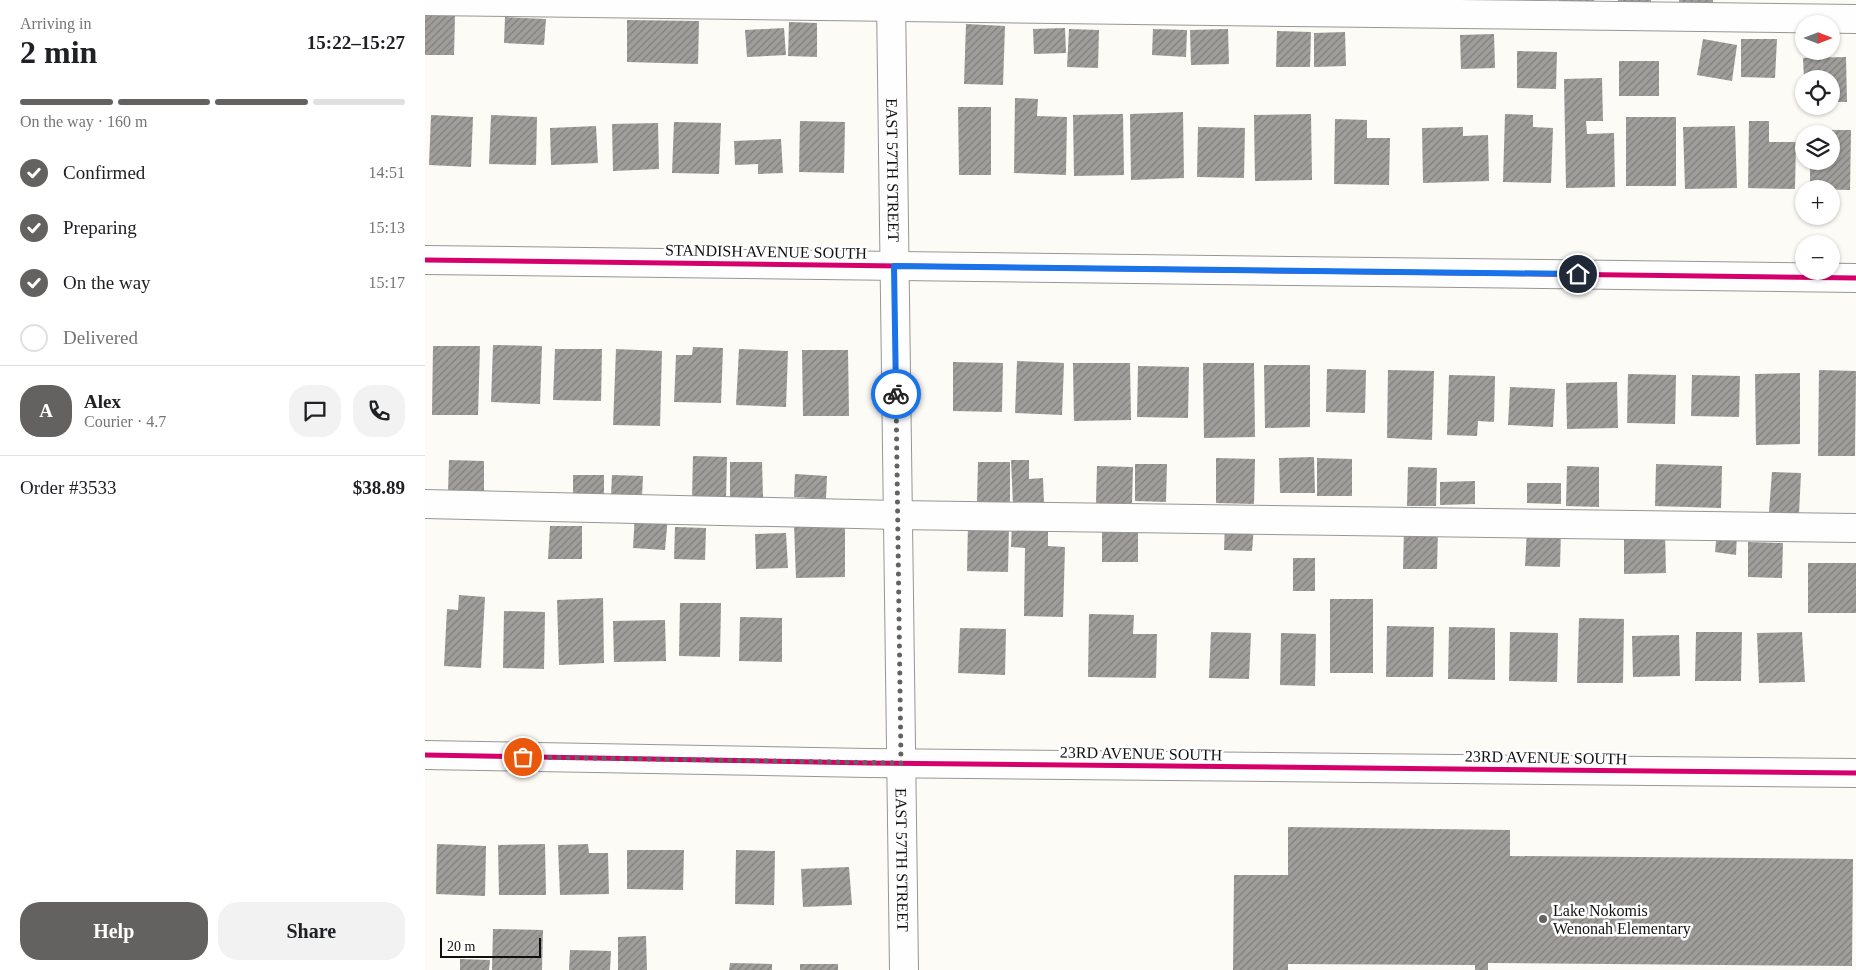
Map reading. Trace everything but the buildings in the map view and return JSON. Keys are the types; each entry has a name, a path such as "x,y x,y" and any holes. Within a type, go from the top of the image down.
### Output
{"street":[{"path":"425,1 891,4 1856,19"},
{"name":"EAST 57TH STREET","path":"891,4 903,970"},
{"name":"STANDISH AVENUE SOUTH","path":"425,260 1856,278"},
{"path":"425,504 897,515 1856,528"},
{"name":"23RD AVENUE SOUTH","path":"425,755 901,763 1856,773"}],"cycle path":[{"path":"425,260 1856,278"},
{"path":"425,755 868,763 1856,773"}],"way so far":[{"path":"523,757 901,763 896,394"}],"place":[{"name":"Lake Nokomis Wenonah Elementary","path":"1543,919"}],"route":[{"path":"896,394 894,266 1578,274"}]}
